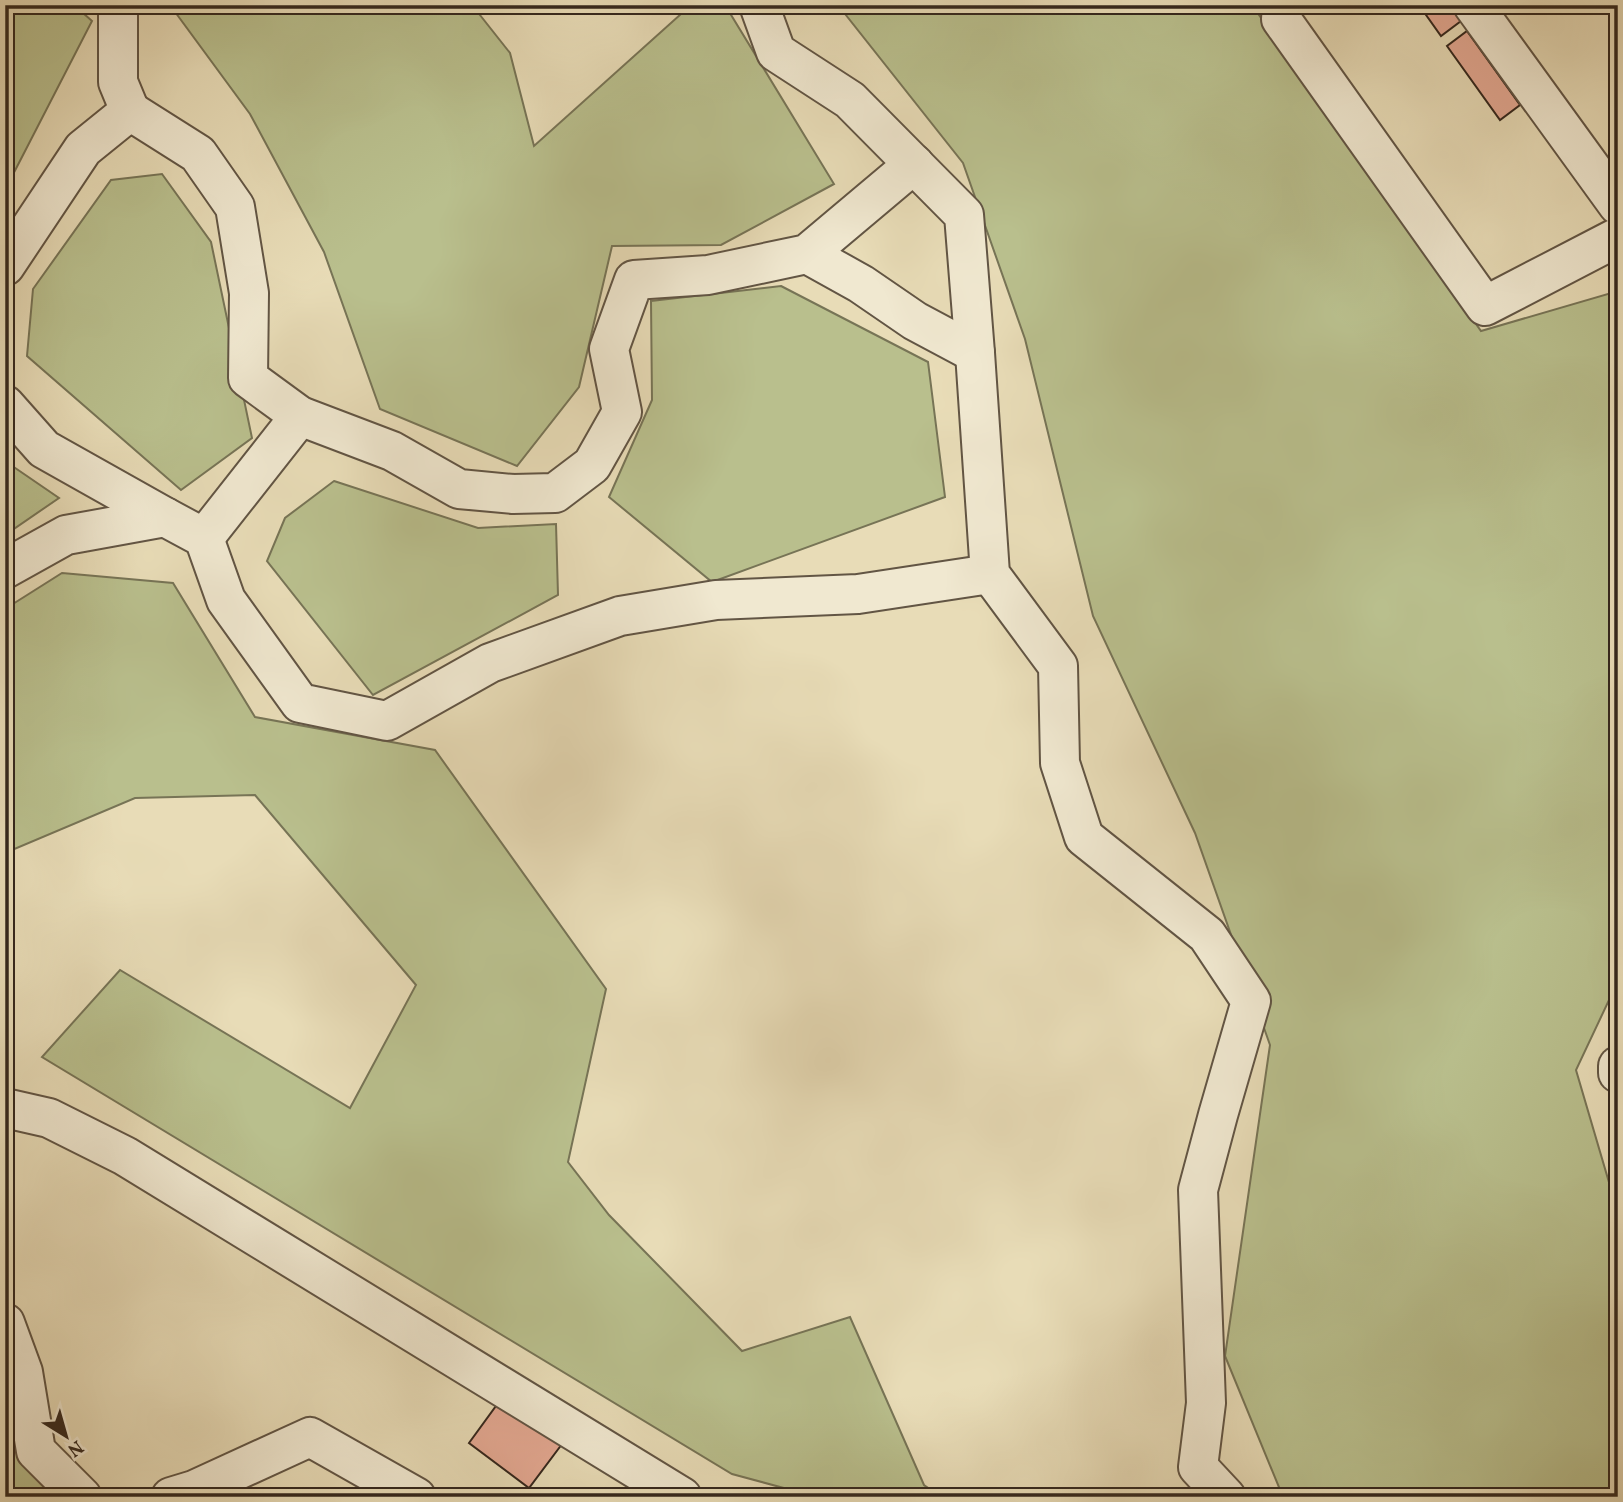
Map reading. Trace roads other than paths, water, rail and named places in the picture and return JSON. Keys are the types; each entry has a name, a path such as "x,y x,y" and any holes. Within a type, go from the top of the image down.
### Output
{"lane":[{"path":"118,5 118,82 130,111 198,154 235,207 249,293 248,378 300,416 392,451 459,489 513,494 555,493 592,465 622,412 609,349 634,280 708,275 807,254 914,164"},
{"path":"759,5 776,52 850,100 964,215 990,574 1058,666 1060,763 1084,837 1208,936 1251,1001 1198,1190 1206,1403 1198,1467 1226,1497"},
{"path":"1283,5 1281,19 1485,306 1618,237"},
{"path":"1472,5 1618,205"},
{"path":"5,266 83,149 130,111"},
{"path":"807,254 861,284 915,321 975,353"},
{"path":"5,405 44,449 204,538 226,600 300,703 387,721 490,663 620,616 716,600 858,594 990,574"},
{"path":"204,538 300,416"},
{"path":"5,569 66,534 165,517"},
{"path":"1618,1066 1618,1073"},
{"path":"5,1108 49,1118 125,1156 682,1497"},
{"path":"5,1323 23,1372 36,1451 82,1497"},
{"path":"171,1497 194,1490 310,1437 416,1497"}]}
